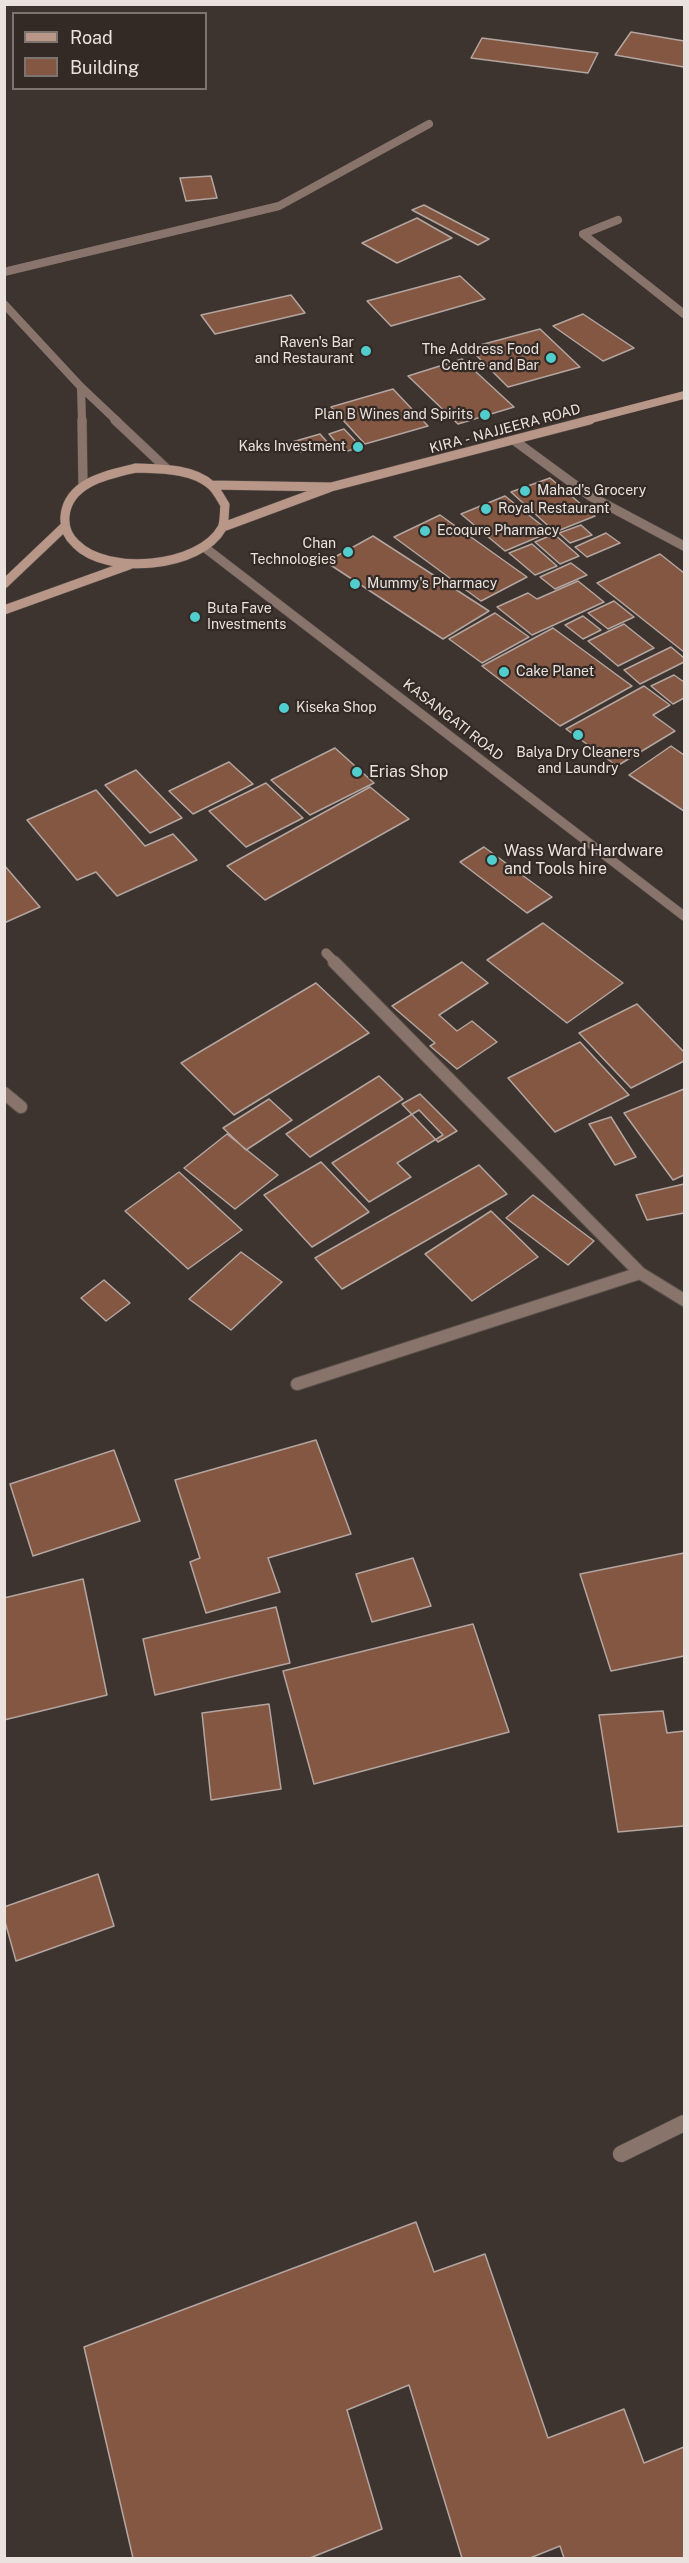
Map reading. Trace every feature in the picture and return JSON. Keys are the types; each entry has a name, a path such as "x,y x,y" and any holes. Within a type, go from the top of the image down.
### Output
{"main road":[{"name":"KIRA - NAJJEERA ROAD","path":"223,527 331,487 515,441 684,395"},
{"path":"136,468 167,469 192,475 211,485 225,505 223,527 204,547 171,561 130,564 100,558 76,545 64,527 66,505 83,486 117,472 136,468"},
{"name":"KIRA - NAJJEERA ROAD","path":"211,485 331,487"},
{"path":"4,584 64,527"},
{"path":"4,610 130,564"}],"street":[{"path":"4,272 279,206 429,124"},
{"path":"618,220 583,234 684,314"},
{"path":"4,304 81,387 167,469"},
{"path":"81,387 83,486"},
{"path":"515,441 590,496 684,546"},
{"name":"KASANGATI ROAD","path":"204,547 684,916"},
{"path":"326,953 640,1273 684,1300"},
{"path":"4,1093 21,1107"},
{"path":"297,1384 570,1293 640,1273"},
{"path":"621,2154 684,2123"}],"building":[{"path":"631,32 684,41 684,67 615,55"},
{"path":"482,38 598,53 588,73 471,58"},
{"path":"211,176 217,198 186,201 180,178"},
{"path":"424,205 489,239 478,245 412,210"},
{"path":"417,218 452,238 397,263 362,243"},
{"path":"460,276 485,299 391,326 367,301"},
{"path":"291,295 305,313 215,334 201,315"},
{"path":"583,314 634,348 603,361 553,326"},
{"path":"540,329 580,367 508,387 469,348"},
{"path":"462,359 514,407 458,424 408,376"},
{"path":"393,389 428,426 365,444 331,407"},
{"path":"344,429 361,447 344,452 329,434"},
{"path":"320,434 329,444 301,452 292,442"},
{"path":"550,478 595,516 555,532 511,492"},
{"path":"505,496 550,532 505,551 461,514"},
{"path":"440,515 527,577 481,601 394,537"},
{"path":"581,525 592,535 570,543 559,533"},
{"path":"606,533 620,543 587,557 575,547"},
{"path":"554,534 579,556 560,564 535,542"},
{"path":"373,536 489,611 443,639 326,562"},
{"path":"532,544 557,566 535,575 509,553"},
{"path":"660,554 684,573 684,652 597,583"},
{"path":"571,563 587,575 555,589 540,577"},
{"path":"578,581 604,602 532,635 497,607 528,593 537,599"},
{"path":"614,601 634,617 608,629 588,613"},
{"path":"495,613 529,637 482,663 449,639"},
{"path":"583,616 601,630 583,639 565,625"},
{"path":"624,624 654,648 618,666 588,641"},
{"path":"553,628 632,686 560,726 482,666"},
{"path":"671,647 684,658 684,662 640,684 624,670"},
{"path":"674,675 684,682 684,698 673,704 651,686"},
{"path":"644,686 670,705 653,715 675,731 617,766 566,729"},
{"path":"671,746 684,755 684,811 629,775"},
{"path":"335,748 374,783 310,815 271,780"},
{"path":"229,762 253,784 193,814 169,791"},
{"path":"136,770 182,818 150,833 105,785"},
{"path":"266,783 303,818 246,847 209,811"},
{"path":"370,787 409,819 265,900 227,866"},
{"path":"96,790 145,846 173,834 197,860 117,896 96,872 77,880 27,820"},
{"path":"484,847 552,897 527,913 460,862"},
{"path":"4,865 40,907 4,923"},
{"path":"543,923 623,983 567,1023 487,960"},
{"path":"462,962 488,983 439,1015 457,1031 472,1021 497,1042 457,1069 430,1046 435,1043 392,1006"},
{"path":"316,983 369,1033 234,1115 181,1063"},
{"path":"637,1004 684,1052 684,1061 631,1088 579,1033"},
{"path":"580,1042 629,1095 555,1132 508,1078"},
{"path":"379,1076 403,1099 310,1157 286,1134"},
{"path":"684,1089 684,1175 673,1180 624,1113"},
{"path":"420,1094 457,1131 438,1142 402,1104"},
{"path":"269,1099 292,1120 246,1150 223,1128"},
{"path":"419,1110 443,1135 397,1163 411,1177 369,1202 332,1163"},
{"path":"611,1117 636,1157 615,1165 589,1124"},
{"path":"227,1134 278,1175 235,1209 184,1168"},
{"path":"321,1162 369,1212 312,1247 264,1195"},
{"path":"479,1165 507,1194 342,1289 315,1258"},
{"path":"179,1172 242,1230 188,1269 125,1211"},
{"path":"684,1184 684,1213 647,1220 636,1195"},
{"path":"533,1195 594,1241 568,1265 506,1218"},
{"path":"491,1211 538,1257 472,1301 425,1254"},
{"path":"241,1252 282,1282 231,1330 189,1299"},
{"path":"104,1280 130,1303 106,1321 81,1298"},
{"path":"316,1440 351,1534 268,1558 280,1592 206,1613 190,1562 200,1558 175,1480"},
{"path":"114,1450 140,1521 33,1556 10,1484"},
{"path":"684,1553 684,1656 611,1671 580,1574"},
{"path":"413,1558 431,1606 372,1622 356,1574"},
{"path":"83,1579 107,1695 4,1720 4,1598"},
{"path":"276,1607 290,1663 155,1695 143,1639"},
{"path":"473,1624 509,1732 314,1784 283,1671"},
{"path":"269,1704 281,1789 211,1800 202,1713"},
{"path":"663,1711 667,1733 684,1731 684,1826 618,1832 599,1715"},
{"path":"98,1874 114,1926 16,1961 4,1918 4,1907"},
{"path":"416,2222 434,2272 485,2254 548,2438 624,2409 644,2463 684,2447 684,2558 564,2558 560,2546 530,2558 462,2558 409,2385 347,2410 382,2529 310,2558 133,2558 84,2347"}],"place":[{"name":"Raven's Bar and Restaurant","path":"366,351"},
{"name":"The Address Food Centre and Bar","path":"551,358"},
{"name":"Plan B Wines and Spirits","path":"485,415"},
{"name":"Kaks Investment","path":"358,447"},
{"name":"Mahad's Grocery","path":"525,491"},
{"name":"Royal Restaurant","path":"486,509"},
{"name":"Ecoqure Pharmacy","path":"425,531"},
{"name":"Chan Technologies","path":"348,552"},
{"name":"Mummy's Pharmacy","path":"355,584"},
{"name":"Buta Fave Investments","path":"195,617"},
{"name":"Cake Planet","path":"504,672"},
{"name":"Kiseka Shop","path":"284,708"},
{"name":"Balya Dry Cleaners and Laundry","path":"578,735"},
{"name":"Erias Shop","path":"357,772"},
{"name":"Wass Ward Hardware and Tools hire","path":"492,860"}]}
